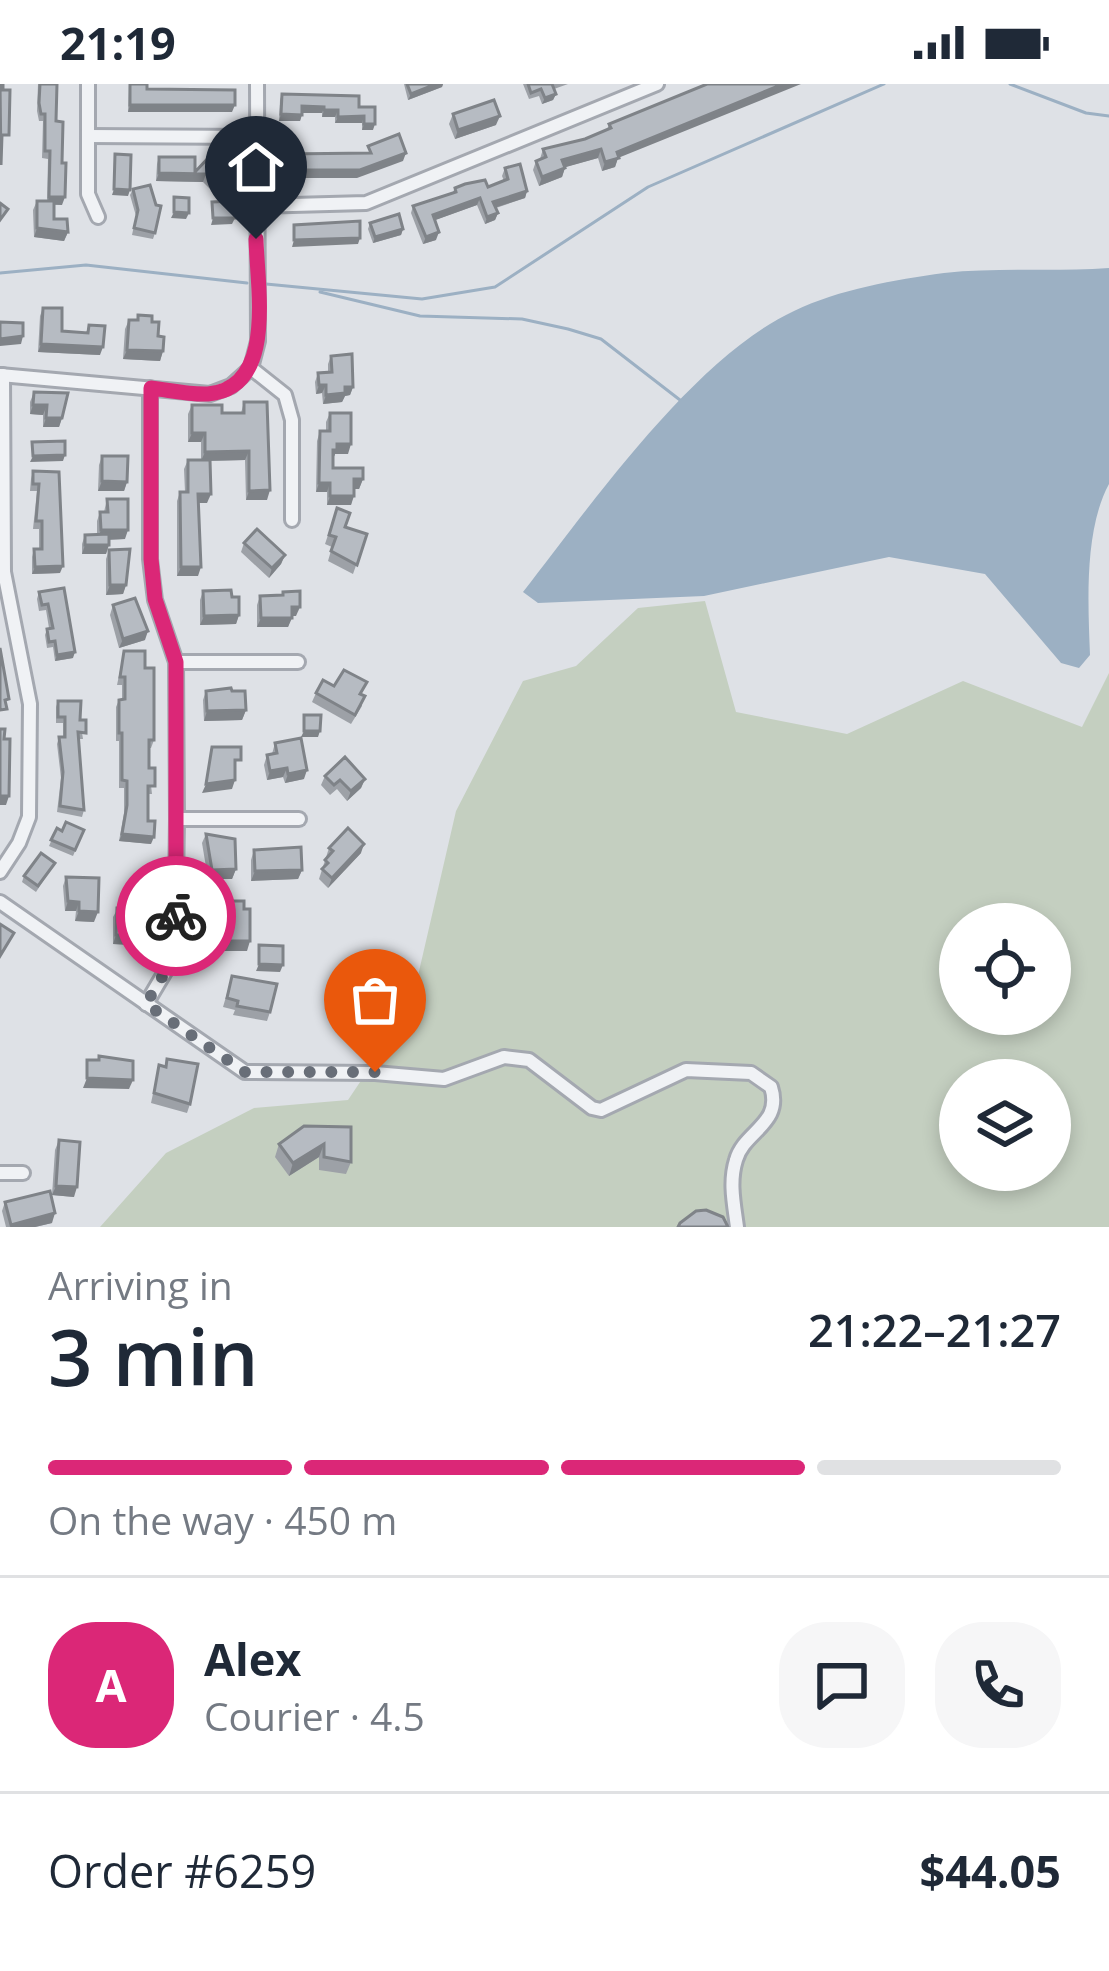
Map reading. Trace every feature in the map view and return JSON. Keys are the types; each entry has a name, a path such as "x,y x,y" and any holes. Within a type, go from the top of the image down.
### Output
{"street":[{"path":"88,84 88,194 98,217"},
{"path":"0,872 20,843 29,817 30,704 4,572 2,375 210,394 231,386 251,368 258,341 257,84"},
{"path":"256,206 365,203 657,84"},
{"path":"88,136 255,137"},
{"path":"251,368 285,395 292,421 292,520"},
{"path":"146,1004 175,955 177,819 176,662 155,599 151,559 151,388"},
{"path":"176,662 298,662"},
{"path":"177,819 299,819"},
{"path":"0,902 245,1072 375,1072 444,1079 518,1056 601,1110 686,1070 751,1073 771,1088 773,1110 737,1153 731,1181 737,1227"},
{"path":"0,1173 23,1173"}],"green space":[{"path":"705,601 736,712 847,734 963,681 1082,727 1109,673 1109,1227 100,1227 166,1153 254,1108 348,1100 411,1006 456,811 523,681 576,666 638,608"}],"water":[{"path":"1109,268 1109,484 1091,545 1090,655 1079,668 1061,663 985,574 889,557 704,596 538,603 523,592 612,477 682,397 756,333 794,311 848,291 944,273"}],"building":[{"path":"0,84 3,90 10,90 9,135 2,135 1,165"},
{"path":"40,84 57,84 56,121 63,122 65,197 49,197 50,151 45,151"},
{"path":"130,84 147,84 147,89 235,90 235,105 130,105"},
{"path":"407,84 436,84 411,94"},
{"path":"528,84 552,84 556,94 545,98 541,89 531,93"},
{"path":"707,84 783,84 617,152 619,158 605,162 601,149 562,160 565,168 542,177 536,161 546,157 543,149 585,139 611,128 609,124"},
{"path":"282,94 359,96 359,107 375,107 375,124 364,124 364,116 338,117 338,110 324,107 302,106 302,115 281,114"},
{"path":"494,100 500,116 458,130 453,114"},
{"path":"399,134 406,153 360,170 283,170 283,154 371,153 368,146"},
{"path":"115,154 131,155 130,190 114,189"},
{"path":"212,154 236,177 223,191 206,174 159,173 159,157 195,157 195,172"},
{"path":"520,164 527,191 493,202 498,213 487,217 480,198 433,215 439,232 426,237 413,206 456,192 455,188 465,184 485,180 488,187 508,179 505,168"},
{"path":"150,185 156,205 161,206 155,233 134,228 138,210 133,189"},
{"path":"174,197 189,198 189,213 174,212"},
{"path":"37,201 54,201 54,219 67,219 68,232 37,228"},
{"path":"234,201 235,218 213,218 212,202"},
{"path":"399,214 403,229 375,237 370,223"},
{"path":"360,221 360,238 294,240 294,225"},
{"path":"43,308 62,308 62,331 88,333 89,325 105,326 103,347 41,344"},
{"path":"138,315 159,322 163,351 127,350 129,320 138,320"},
{"path":"0,322 23,323 23,336 0,339"},
{"path":"352,354 353,387 326,395 318,373 332,372 331,356"},
{"path":"34,392 68,393 62,418 46,418 47,405 33,405"},
{"path":"244,402 267,402 270,490 249,491 249,451 205,452 205,433 192,433 192,405 222,405 222,413 244,413"},
{"path":"330,413 351,413 351,444 337,444 333,468 363,468 363,479 354,479 354,496 330,496 330,483 319,483 320,431 330,431"},
{"path":"65,441 65,455 33,456 32,442"},
{"path":"102,456 128,456 127,482 102,481"},
{"path":"188,460 210,460 211,494 198,494 201,567 181,567 180,492 188,492"},
{"path":"33,471 59,472 63,566 35,567 34,549 42,549 42,521 36,521 39,484 33,484"},
{"path":"107,499 128,499 128,530 101,530 100,512 108,512"},
{"path":"337,508 350,513 345,527 367,534 357,565 331,551 336,537 329,535"},
{"path":"257,529 285,555 272,568 244,543"},
{"path":"109,534 109,545 85,545 85,535"},
{"path":"130,549 126,585 110,585 109,550"},
{"path":"64,588 75,652 57,655 55,641 49,642 47,629 53,628 48,604 42,605 39,592"},
{"path":"231,590 232,597 239,597 239,615 204,616 203,591"},
{"path":"300,591 300,607 292,607 292,618 261,618 260,596"},
{"path":"135,598 148,631 123,639 113,605"},
{"path":"0,648 9,699 5,700 7,709 0,710"},
{"path":"124,651 145,651 145,668 154,668 149,768 155,768 155,786 148,786 148,821 155,821 154,837 122,834 127,805 119,733 119,700 125,699 125,677 120,677"},
{"path":"344,670 367,682 355,715 316,693 323,680 334,686"},
{"path":"206,691 245,691 246,710 207,711"},
{"path":"58,701 81,701 80,720 86,720 86,733 78,732 84,810 60,806 59,737 65,737 65,717 58,717"},
{"path":"304,715 321,715 320,731 304,731"},
{"path":"0,729 5,729 4,739 10,739 9,796 0,796"},
{"path":"301,738 307,770 270,771 267,755 277,753 275,743"},
{"path":"212,747 241,747 235,780 206,784"},
{"path":"345,757 365,779 351,791 340,780 334,785 325,776"},
{"path":"66,822 84,830 75,850 51,840"},
{"path":"348,828 364,844 332,878 322,869 333,851 329,848"},
{"path":"206,834 235,839 236,869 212,870"},
{"path":"301,847 302,870 255,871 254,850"},
{"path":"41,853 55,863 38,886 24,876"},
{"path":"66,877 99,878 98,912 79,911 79,902 68,901"},
{"path":"122,901 146,901 146,920 154,920 154,943 136,943 136,935 116,935 117,908 122,908"},
{"path":"223,901 244,901 244,909 250,909 250,941 212,941 212,927 223,927"},
{"path":"0,924 14,933 0,956"},
{"path":"259,945 283,946 283,965 259,964"},
{"path":"232,976 277,984 270,1012 237,1006 238,1001 227,998"},
{"path":"343,976 357,977 357,987 343,987"},
{"path":"99,1056 133,1061 133,1080 87,1078 87,1060 99,1060"},
{"path":"167,1059 198,1064 190,1104 154,1093 159,1065 166,1067"},
{"path":"304,1126 351,1127 351,1162 324,1157 324,1144 293,1163 279,1144"},
{"path":"59,1140 80,1142 77,1187 56,1186"},
{"path":"50,1191 55,1213 11,1225 5,1202"},
{"path":"696,1211 723,1217 728,1227 678,1227"}],"waterway":[{"path":"266,284 422,299 495,287 648,187 884,84"},
{"path":"1010,84 1086,113 1109,116"},
{"path":"0,273 86,265 247,283"},
{"path":"320,292 420,316 522,319 568,329 601,339 680,400"}],"way so far":[{"path":"176,916 175,955 146,1004 245,1072 375,1072"}],"route":[{"path":"176,916 176,662 155,599 151,559 151,388 210,394 231,386 251,368 258,341 256,239"}]}
